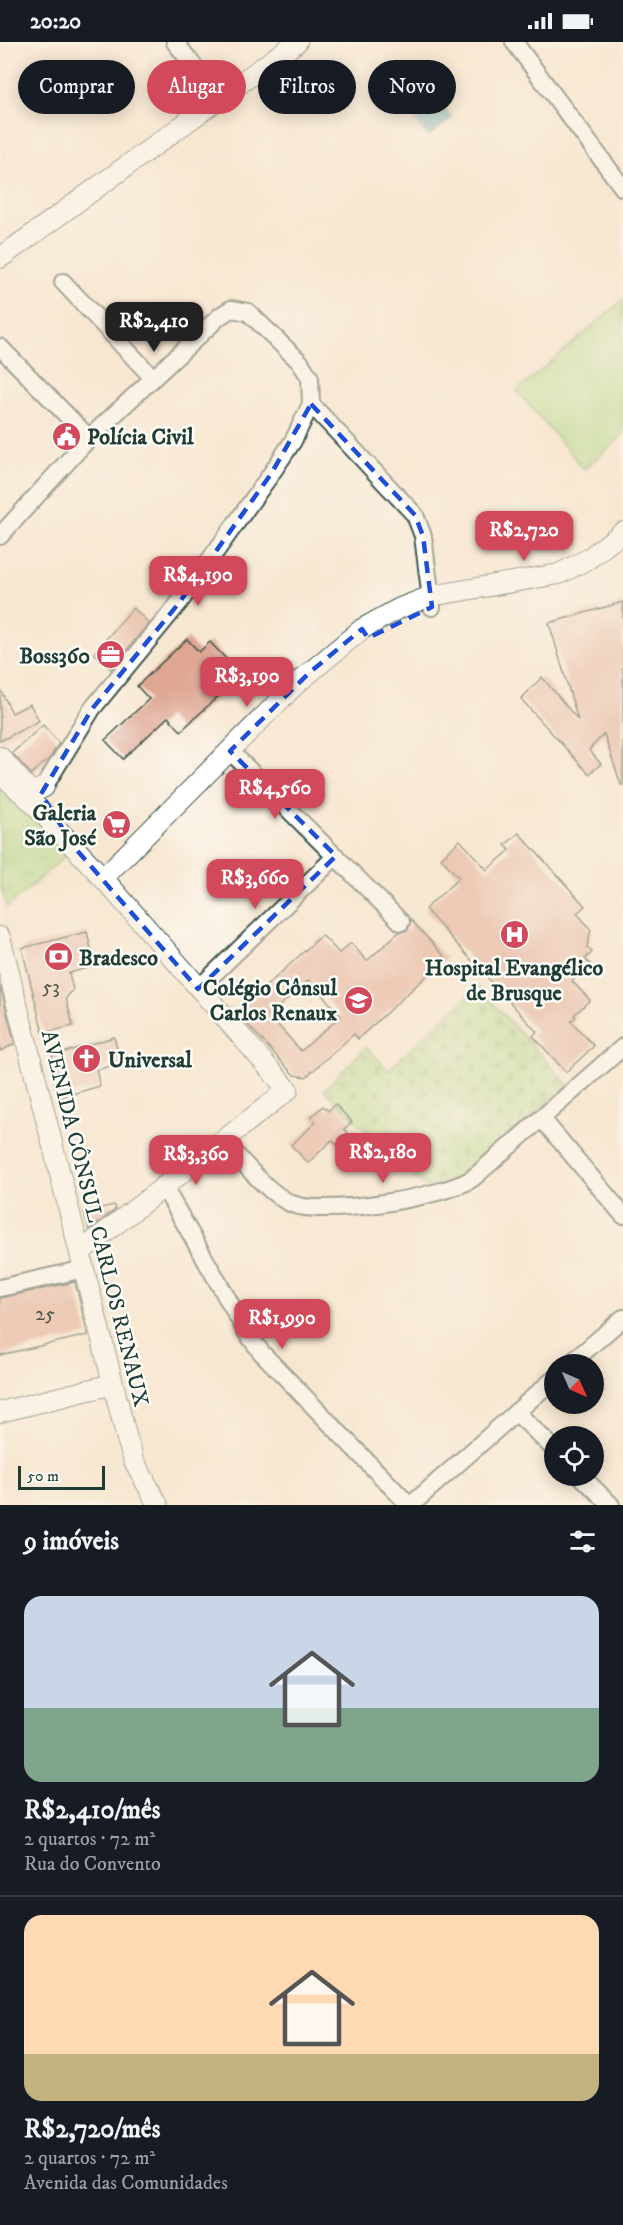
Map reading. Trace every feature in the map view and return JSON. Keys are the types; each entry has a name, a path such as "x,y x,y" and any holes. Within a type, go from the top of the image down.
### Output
{"main road":[{"path":"246,79 297,42"},
{"path":"0,258 197,114"},
{"path":"106,882 312,677 365,634 402,620 432,601 559,574 588,559 623,532"},
{"path":"432,601 566,584 598,568 623,549"},
{"path":"0,757 30,791 36,792 44,787"},
{"path":"0,773 8,778 106,882 288,1090 164,1187 82,1261"},
{"path":"44,787 41,800 67,831 75,848"},
{"name":"AVENIDA CÔNSUL CARLOS RENAUX","path":"0,937 134,1461 158,1505"},
{"path":"0,1412 113,1384"}],"street":[{"path":"175,42 189,60"},
{"path":"514,42 623,188"},
{"path":"63,282 153,378"},
{"path":"0,536 89,438 220,316 231,309 248,312 307,370 312,389 311,404 292,441 180,603 92,710 44,787"},
{"path":"0,347 89,438"},
{"path":"311,404 415,515 423,536 432,601"},
{"path":"234,755 401,922"},
{"path":"198,989 336,856"},
{"path":"223,1141 272,1190 290,1203 317,1210 409,1197 465,1184 623,1047"},
{"path":"542,1119 623,1215"},
{"path":"164,1187 254,1342 410,1505 544,1388"},
{"path":"0,1288 82,1261"},
{"path":"582,1354 623,1318"},
{"path":"516,1412 544,1439"},
{"path":"591,1486 611,1505"}],"highlighted area":[{"path":"311,404 415,515 423,536 432,607 368,638 362,629 309,673 230,751 336,856 198,989 75,848 41,794 92,709 179,603 271,474"}],"green space":[{"path":"623,300 623,436 584,469 517,391"},
{"path":"0,780 5,782 67,854 7,908 0,885"},
{"path":"478,987 568,1085 466,1175 426,1188 324,1090 366,1047 388,1070"}],"water":[{"path":"411,114 449,114 452,118 428,136"}],"building":[{"path":"623,602 623,785 621,785 604,734 589,750 601,764 589,774 521,699 542,677 578,720 549,623"},
{"path":"133,608 149,623 111,669 94,653"},
{"path":"187,639 199,652 210,642 227,660 217,670 230,685 181,731 168,717 123,759 105,740 149,699 137,686"},
{"path":"0,689 12,713 30,704 39,721 0,741"},
{"path":"43,725 59,743 50,758 31,774 12,753"},
{"name":"Hospital Evangélico de Brusque","path":"519,833 585,906 577,913 591,930 587,947 592,952 585,959 590,964 572,981 590,1000 574,1015 576,1017 571,1021 594,1046 566,1072 533,1036 537,1032 425,909 459,878 441,858 460,840 487,870 510,850 505,845"},
{"name":"Colégio Cônsul Carlos Renaux","path":"411,920 446,958 358,1039 354,1034 306,1077 294,1075 237,1013 322,935 339,953 351,943 367,961 399,932 408,930","holes":["309,980 341,1016 301,1051 269,1015"]},
{"path":"87,932 95,966 69,973 73,990 66,998 73,1026 43,1033 22,948"},
{"path":"0,986 15,1044 0,1051"},
{"name":"Universal","path":"114,1037 121,1063 96,1070 100,1086 58,1098 54,1082 59,1081 52,1056"},
{"path":"335,1104 352,1122 344,1129 350,1135 338,1146 332,1140 308,1163 291,1145 316,1122 311,1117 323,1106 328,1111"},
{"path":"114,1205 116,1209 89,1230 84,1212"},
{"path":"75,1282 88,1335 0,1355 0,1298"}],"place":[{"name":"Polícia Civil","path":"66,436"},
{"name":"Boss360","path":"111,655"},
{"name":"Galeria São José","path":"117,825"},
{"name":"Hospital Evangélico de Brusque","path":"514,935"},
{"name":"Bradesco","path":"58,957"},
{"name":"Colégio Cônsul Carlos Renaux","path":"358,1000"},
{"name":"Universal","path":"87,1059"}]}
